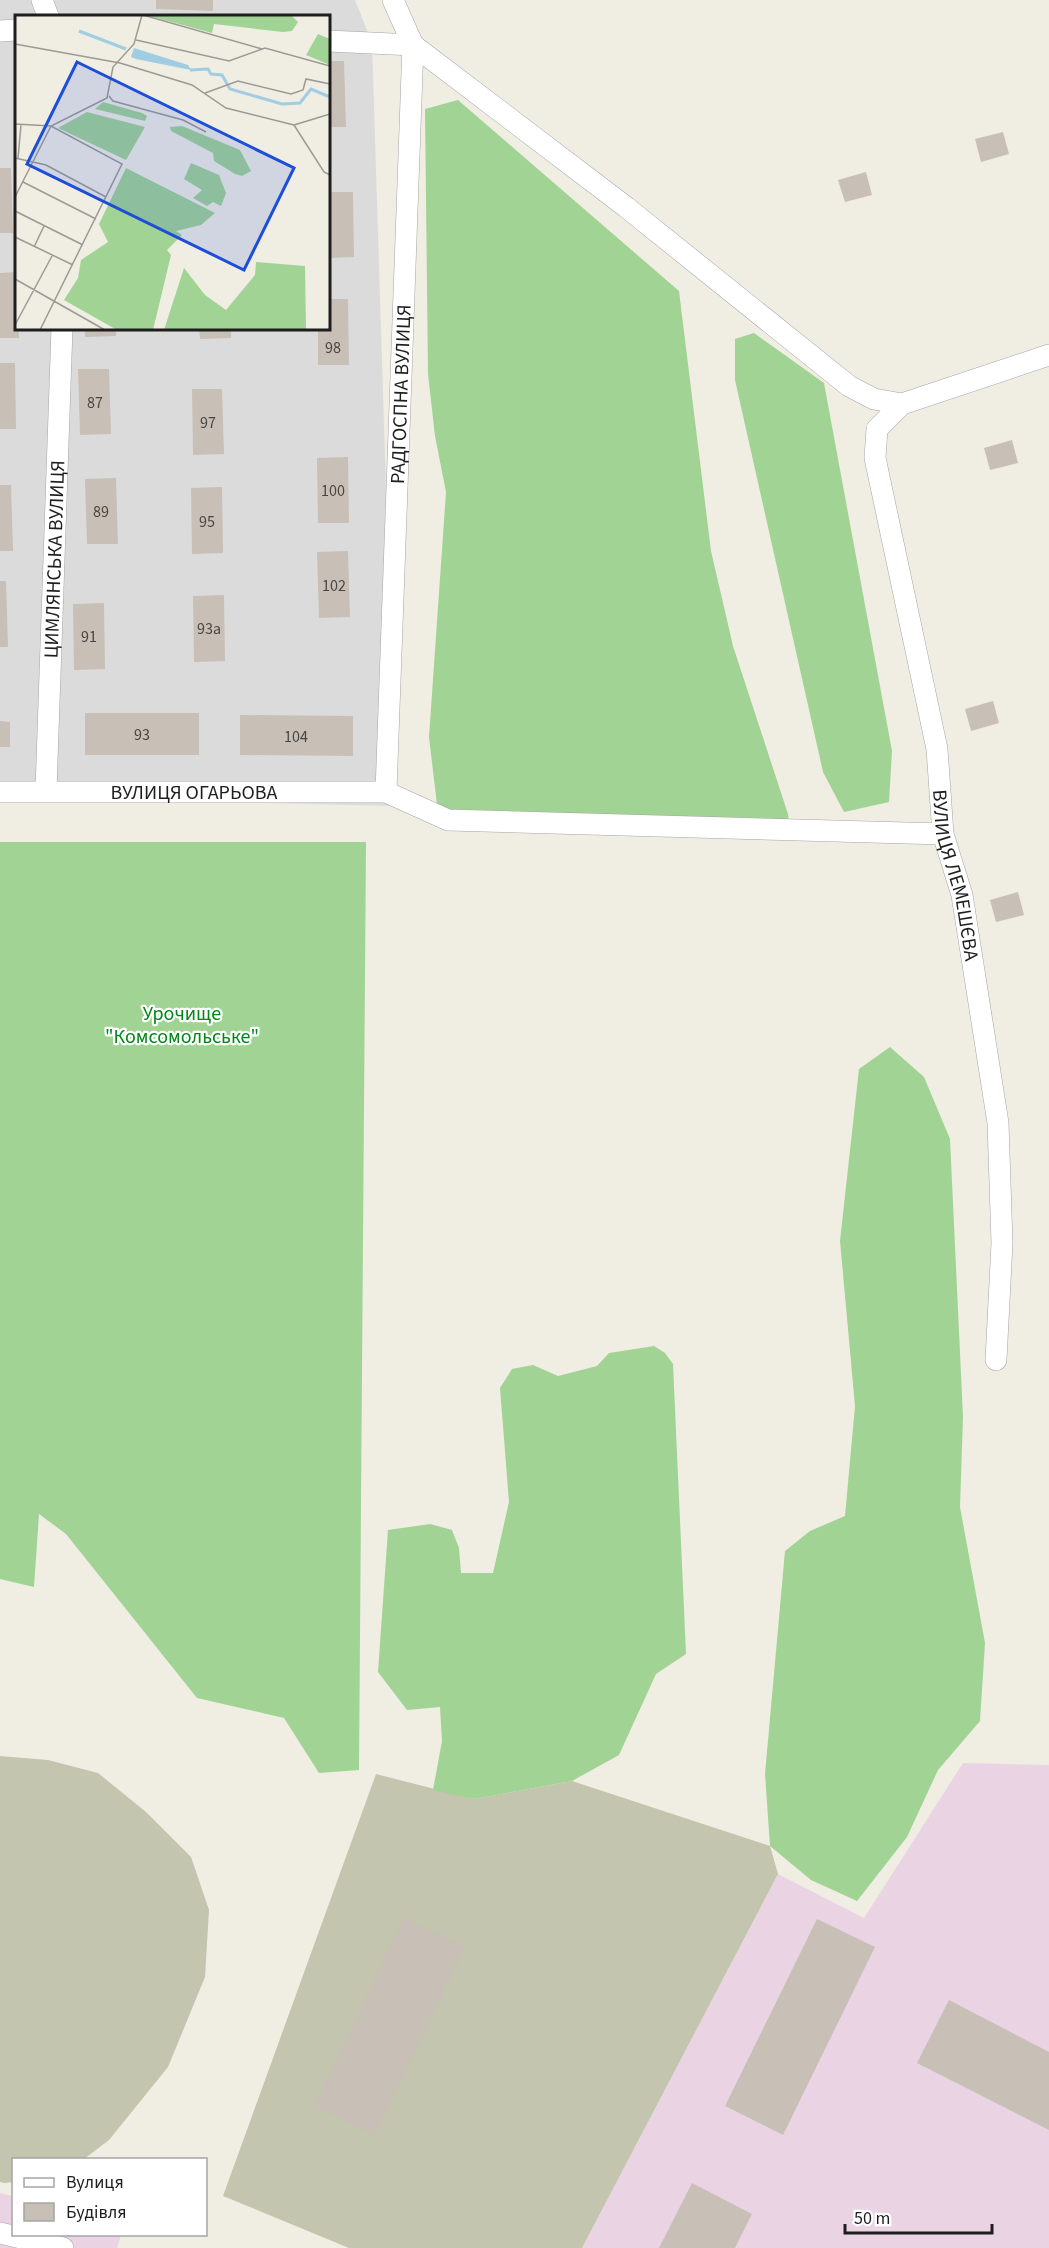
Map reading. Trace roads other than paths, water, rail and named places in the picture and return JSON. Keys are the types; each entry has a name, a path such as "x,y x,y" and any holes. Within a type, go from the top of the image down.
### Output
{"street":[{"path":"42,0 48,15"},
{"name":"РАДГОСПНА ВУЛИЦЯ","path":"386,792 413,45 393,0"},
{"path":"0,31 15,30"},
{"path":"330,41 413,45 626,207 849,386 874,399 902,404 1049,355"},
{"name":"ЦИМЛЯНСЬКА ВУЛИЦЯ","path":"46,790 62,330"},
{"name":"ВУЛИЦЯ ЛЕМЕШЄВА","path":"902,404 878,429 875,458 937,749 943,834 962,895 998,1123 1002,1243 996,1360"},
{"name":"ВУЛИЦЯ ОГАРЬОВА","path":"0,792 46,790 386,792"},
{"path":"386,792 447,820 943,834"},
{"path":"13,2236 63,2248"}],"park label":[{"name":"Урочище \"Комсомольське\"","path":"182,1024"}]}
